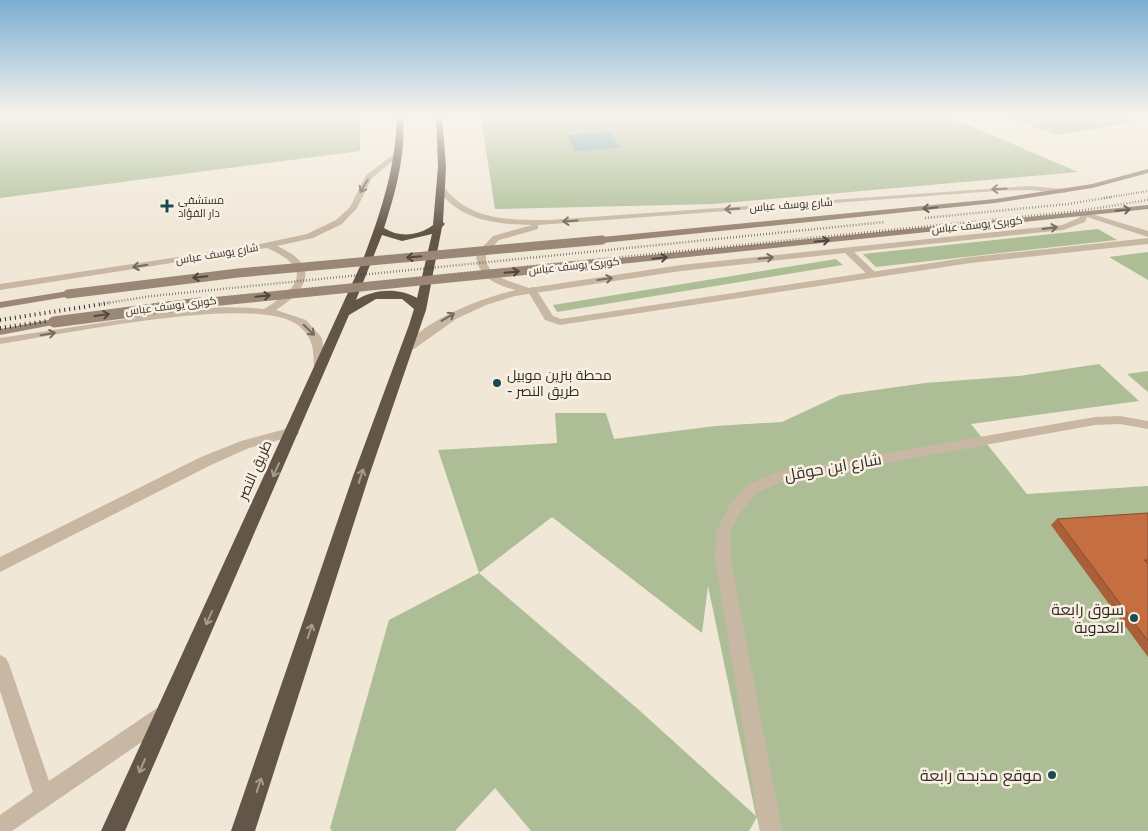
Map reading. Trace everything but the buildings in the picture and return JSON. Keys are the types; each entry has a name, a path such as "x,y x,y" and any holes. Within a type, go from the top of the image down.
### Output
{"highway":[{"name":"طريق النصر","path":"113,831 346,314 380,230 399,154"},
{"path":"244,831 376,431 410,346 440,224 442,154"},
{"path":"380,230 388,235 410,237 425,234 440,224"},
{"path":"346,314 356,304 382,295 408,297 414,301 420,310"}],"main road":[{"name":"شارع يوسف عباس","path":"1065,191 1122,179 1148,171"},
{"name":"كوبرى يوسف عباس","path":"0,305 68,294 238,273 602,240 995,201 1065,191"},
{"name":"كوبرى يوسف عباس","path":"0,332 54,322 246,297 612,262 1148,207"}],"street":[{"name":"شارع يوسف عباس","path":"0,287 269,246 310,236 339,222 353,208 369,177 398,154"},
{"name":"شارع يوسف عباس","path":"442,190 457,206 475,214 514,222 549,223 996,189 1028,188 1065,191"},
{"path":"410,346 430,329 454,314 480,302 532,290 681,268 1063,226 1082,220 1085,214 1148,234"},
{"path":"532,290 511,286 492,278 482,266 481,254 496,238 549,223"},
{"path":"532,290 545,315 560,322 1008,255 1148,241"},
{"path":"267,311 289,297 300,281 302,274 297,262 269,246"},
{"path":"847,250 873,275"},
{"path":"0,342 166,316 238,309 267,311 295,320 314,334 321,354 317,378"},
{"name":"شارع ابن حوقل","path":"771,831 723,561 723,532 734,510 752,489 778,477 1095,421 1120,420 1148,424"},
{"path":"0,565 206,461 246,444 293,432"},
{"path":"0,664 44,795"},
{"path":"0,827 44,795 166,714"}],"green space":[{"path":"0,154 339,154 0,198"},
{"path":"487,154 1035,154 1078,172 713,204 495,209"},
{"path":"1098,229 1117,240 876,267 863,254"},
{"path":"1148,252 1148,280 1109,257"},
{"path":"836,259 843,265 557,312 553,305"},
{"path":"1099,364 1139,401 971,424 1027,494 1148,486 1148,831 760,831 757,817 749,831 531,831 495,788 455,831 332,831 330,828 389,620 479,573 438,450 557,443 555,413 606,413 614,439 715,426 782,422 840,395 925,383 1019,376","holes":["552,517 702,633 708,586 756,816 639,710 479,573"]},
{"path":"1148,371 1148,392 1127,374"}],"railway":[{"path":"1104,198 1148,191"},
{"path":"925,218 1068,204 1111,197"},
{"path":"157,304 1079,211 1148,200"},
{"path":"101,304 152,296 885,222"},
{"path":"0,320 109,303"},
{"path":"0,328 170,303"}],"place":[{"name":"مستشفى دار الفؤاد","path":"167,206"},
{"name":"محطة بنزين موبيل - طريق النصر","path":"497,383"},
{"name":"سوق رابعة العدوية","path":"1134,618"},
{"name":"موقع مذبحة رابعة","path":"1052,775"}]}
